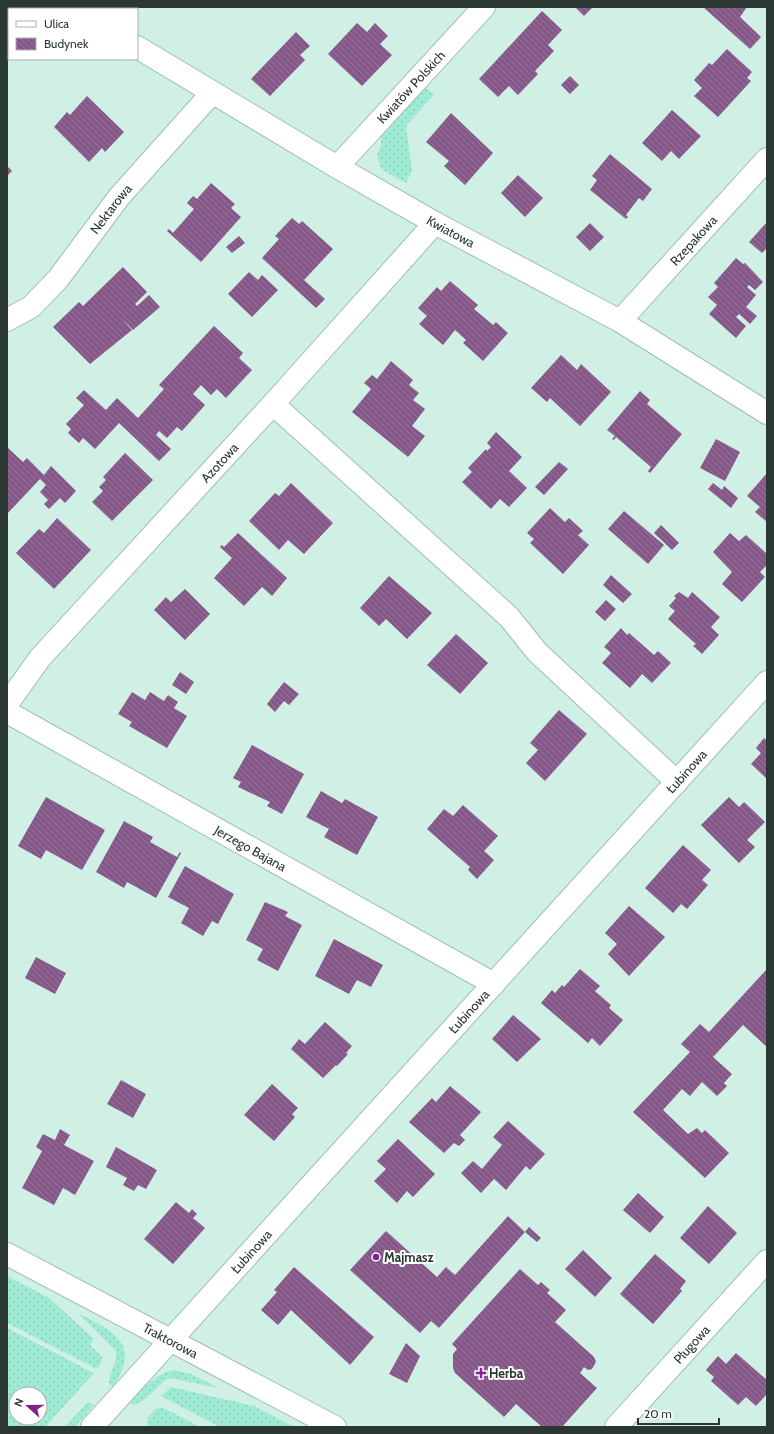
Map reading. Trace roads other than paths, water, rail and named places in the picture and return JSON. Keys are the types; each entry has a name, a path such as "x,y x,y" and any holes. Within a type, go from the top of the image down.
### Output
{"street":[{"name":"Kwiatów Polskich","path":"338,167 484,7"},
{"name":"Kwiatowa","path":"138,48 212,93 436,223 620,321 767,413"},
{"name":"Nektarowa","path":"7,320 31,307 58,279 119,196 212,93"},
{"name":"Rzepakowa","path":"620,321 767,159"},
{"name":"Azotowa","path":"7,704 40,658 273,404 436,223"},
{"path":"273,404 509,617 537,652 677,782"},
{"name":"Łubinowa","path":"92,1427 767,682"},
{"name":"Jerzego Bajana","path":"7,712 494,984"},
{"name":"Traktorowa","path":"7,1254 335,1427"},
{"name":"Pługowa","path":"616,1427 767,1261"}],"place":[{"name":"Majmasz","path":"376,1257"},
{"name":"Herba","path":"481,1373"}]}
